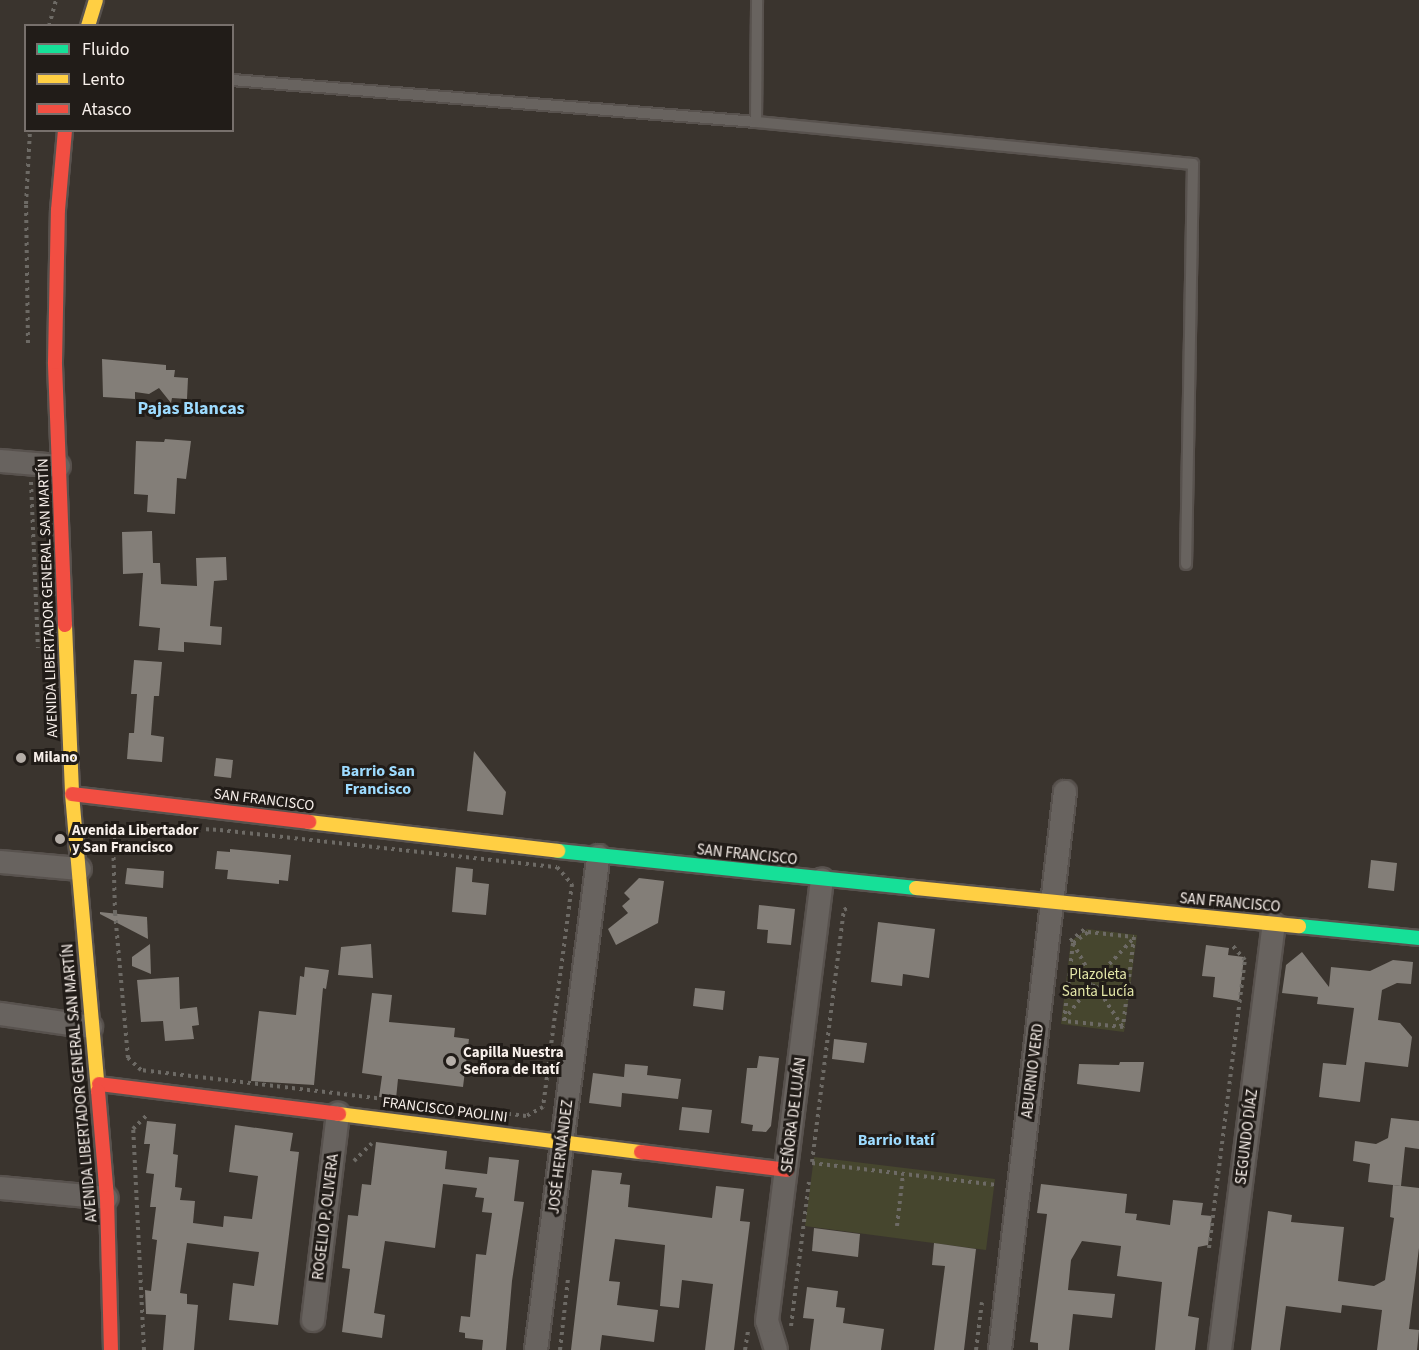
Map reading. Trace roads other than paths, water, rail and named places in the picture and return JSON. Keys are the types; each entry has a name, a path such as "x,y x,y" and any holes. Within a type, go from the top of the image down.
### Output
{"street":[{"path":"89,24 96,0"},
{"name":"AVENIDA LIBERTADOR GENERAL SAN MARTÍN","path":"65,132 58,210 55,362 72,794 99,1084 107,1198 111,1350"},
{"path":"0,461 59,466"},
{"name":"ABURNIO VERD","path":"1000,1350 1065,792"},
{"name":"SAN FRANCISCO","path":"72,794 598,856 1419,938"},
{"name":"JOSÉ HERNÁNDEZ","path":"536,1350 598,856"},
{"path":"0,862 80,869"},
{"name":"SEÑORA DE LUJÁN","path":"776,1350 767,1321 788,1170 822,879"},
{"name":"SEGUNDO DÍAZ","path":"1220,1350 1274,924"},
{"path":"0,1014 92,1028"},
{"name":"FRANCISCO PAOLINI","path":"99,1084 563,1140 788,1170"},
{"name":"ROGELIO P. OLIVERA","path":"313,1320 338,1114"},
{"path":"0,1188 107,1198"}],"lane":[{"path":"756,122 758,0"},
{"path":"234,80 756,122 1193,164 1186,564"}],"place":[{"name":"Milano","path":"21,758"},
{"name":"Avenida Libertador y San Francisco","path":"60,839"},
{"name":"Capilla Nuestra Señora de Itatí","path":"451,1061"}],"district":[{"name":"Pajas Blancas","path":"191,409"},
{"name":"Barrio San Francisco","path":"378,780"},
{"name":"Barrio Itatí","path":"896,1140"}],"park label":[{"name":"Plazoleta Santa Lucía","path":"1098,982"}]}
